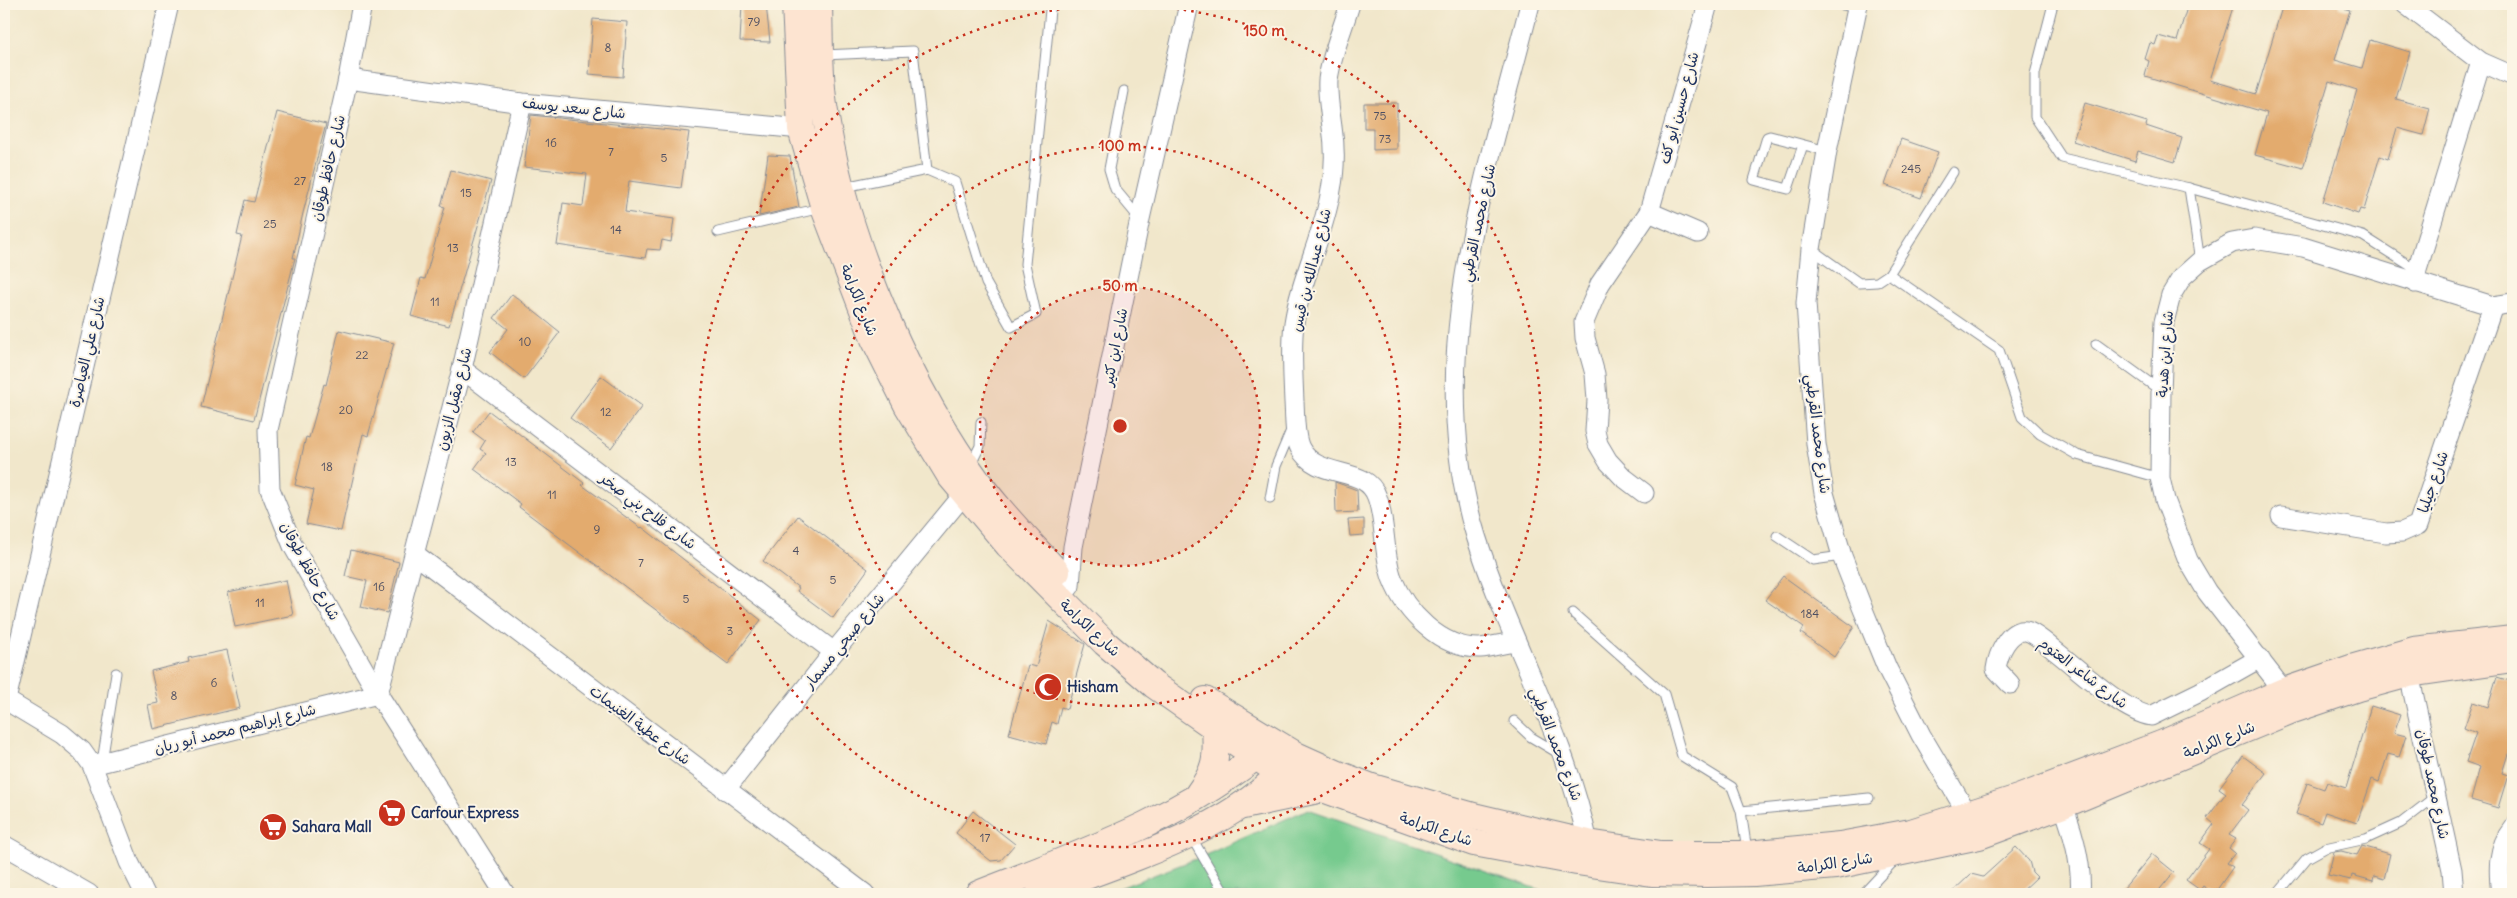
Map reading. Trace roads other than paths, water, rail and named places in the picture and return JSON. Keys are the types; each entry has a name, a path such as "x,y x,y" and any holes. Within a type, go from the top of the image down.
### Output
{"street":[{"name":"شارع علي العياصرة","path":"5,699 169,4"},
{"name":"شارع حافظ طوقان","path":"362,4 348,79 268,430 267,459 270,489 293,546 378,694 505,894"},
{"name":"شارع الكرامة","path":"795,4 801,129 824,208 874,339 907,405 964,494 1065,593 1128,663 1215,728 1277,757 1477,817 1588,843 1660,854 1747,854 1849,843 1911,832 1974,825"},
{"name":"شارع الكرامة","path":"819,4 820,55 824,103 841,188 866,265 897,338 926,397 969,469 1065,593 1153,665 1228,715 1277,757 1323,789 1474,843 1577,862 1652,872 1754,873 1835,866 1902,853 2057,794 2358,688 2409,674 2513,659"},
{"name":"شارع ابن كثير","path":"1065,593 1140,219 1189,4"},
{"name":"شارع عبدالله بن قيس","path":"1350,4 1328,78 1328,106 1334,158 1331,190 1294,322 1292,372 1300,448 1312,462 1329,471 1344,473 1362,479 1377,495 1392,577 1416,618 1440,636 1460,644 1479,648 1515,642"},
{"name":"شارع محمد القرطبي","path":"1530,4 1472,232 1460,314 1454,377 1458,440 1466,495 1476,535 1515,642 1563,756 1579,801 1588,843"},
{"name":"شارع حسين أبو كف","path":"1644,493 1623,477 1608,461 1598,444 1595,431 1597,400 1595,374 1585,338 1584,322 1600,284 1649,212 1708,4"},
{"path":"2405,4 2480,62 2513,76"},
{"name":"شارع محمد القرطبي","path":"1858,6 1827,151 1810,249 1806,303 1816,444 1824,493 1842,556 1887,668 1921,735 1974,825"},
{"path":"2416,277 2480,62"},
{"name":"شارع سعد يوسف","path":"348,79 522,103 801,129"},
{"name":"شارع مقبل الزبون","path":"378,694 416,555 462,369 522,103"},
{"path":"1649,212 1698,233"},
{"name":"شارع ابن هدية","path":"2284,691 2207,592 2188,560 2165,500 2160,478 2161,391 2164,322 2171,294 2182,277 2200,261 2232,243 2262,240 2303,248 2416,277 2493,306 2513,303"},
{"name":"شارع جيليا","path":"2281,516 2386,532 2402,532 2418,525 2493,306"},
{"name":"شارع فلاح بني صخر","path":"462,369 834,652"},
{"name":"شارع صبحي مسمار","path":"725,790 834,652 964,494"},
{"name":"شارع عطية الغنيمات","path":"416,555 865,894"},
{"name":"شارع شاعر العتوم","path":"2010,684 1996,669 1997,662 2012,634 2020,631 2028,632 2048,645 2132,710 2151,716 2200,692 2260,658"},
{"name":"شارع الكرامة","path":"2057,794 2161,744 2284,691 2351,668 2414,650 2513,639"},
{"name":"شارع محمد طوقان","path":"2409,674 2452,870 2454,894"},
{"name":"شارع إبراهيم محمد أبو ريان","path":"97,764 378,694"},
{"path":"5,699 62,734 97,764 129,862 145,894"},
{"path":"1194,800 1209,779 1214,766 1217,751 1215,728"},
{"path":"978,894 1117,840 1277,757"},
{"path":"1240,807 1277,757"},
{"path":"1039,894 1190,835 1240,807 1323,789"},
{"path":"2057,794 2073,835 2081,885 2080,894"},
{"path":"2501,894 2499,874 2500,852 2507,835 2513,828"},
{"path":"4,845 89,894"}],"lane":[{"path":"841,188 927,170 955,182 986,282 1011,327 1036,314 1025,264 1050,10 1049,4"},
{"path":"1839,4 1858,6"},
{"path":"2053,4 2035,74 2035,118 2062,158 2189,188 2363,236 2416,277"},
{"path":"820,55 913,51 927,170"},
{"path":"1124,91 1109,169 1115,189 1140,219"},
{"path":"1803,145 1788,188 1754,180 1767,137 1803,145 1827,151"},
{"path":"1810,249 1859,283 1877,282 1890,274 1953,172"},
{"path":"2189,188 2200,261"},
{"path":"718,232 824,208"},
{"path":"1890,274 1999,350 2022,417 2040,434 2077,455 2160,478"},
{"path":"2096,344 2161,391"},
{"path":"1270,498 1276,466 1296,421"},
{"path":"969,469 980,446 981,422"},
{"path":"1778,536 1813,560 1842,556"},
{"path":"1573,613 1664,694 1682,756 1732,787 1741,812 1747,854"},
{"path":"97,764 116,673"},
{"path":"1514,721 1531,737 1563,756"},
{"path":"2277,894 2308,858 2325,848 2366,838 2401,823 2436,796"},
{"path":"1741,812 1869,798"},
{"path":"1190,835 1225,894"},
{"path":"1862,894 1902,853"}],"place":[{"name":"Hisham","path":"1048,687"},
{"name":"Carfour Express","path":"392,813"},
{"name":"Sahara Mall","path":"273,827"}]}
